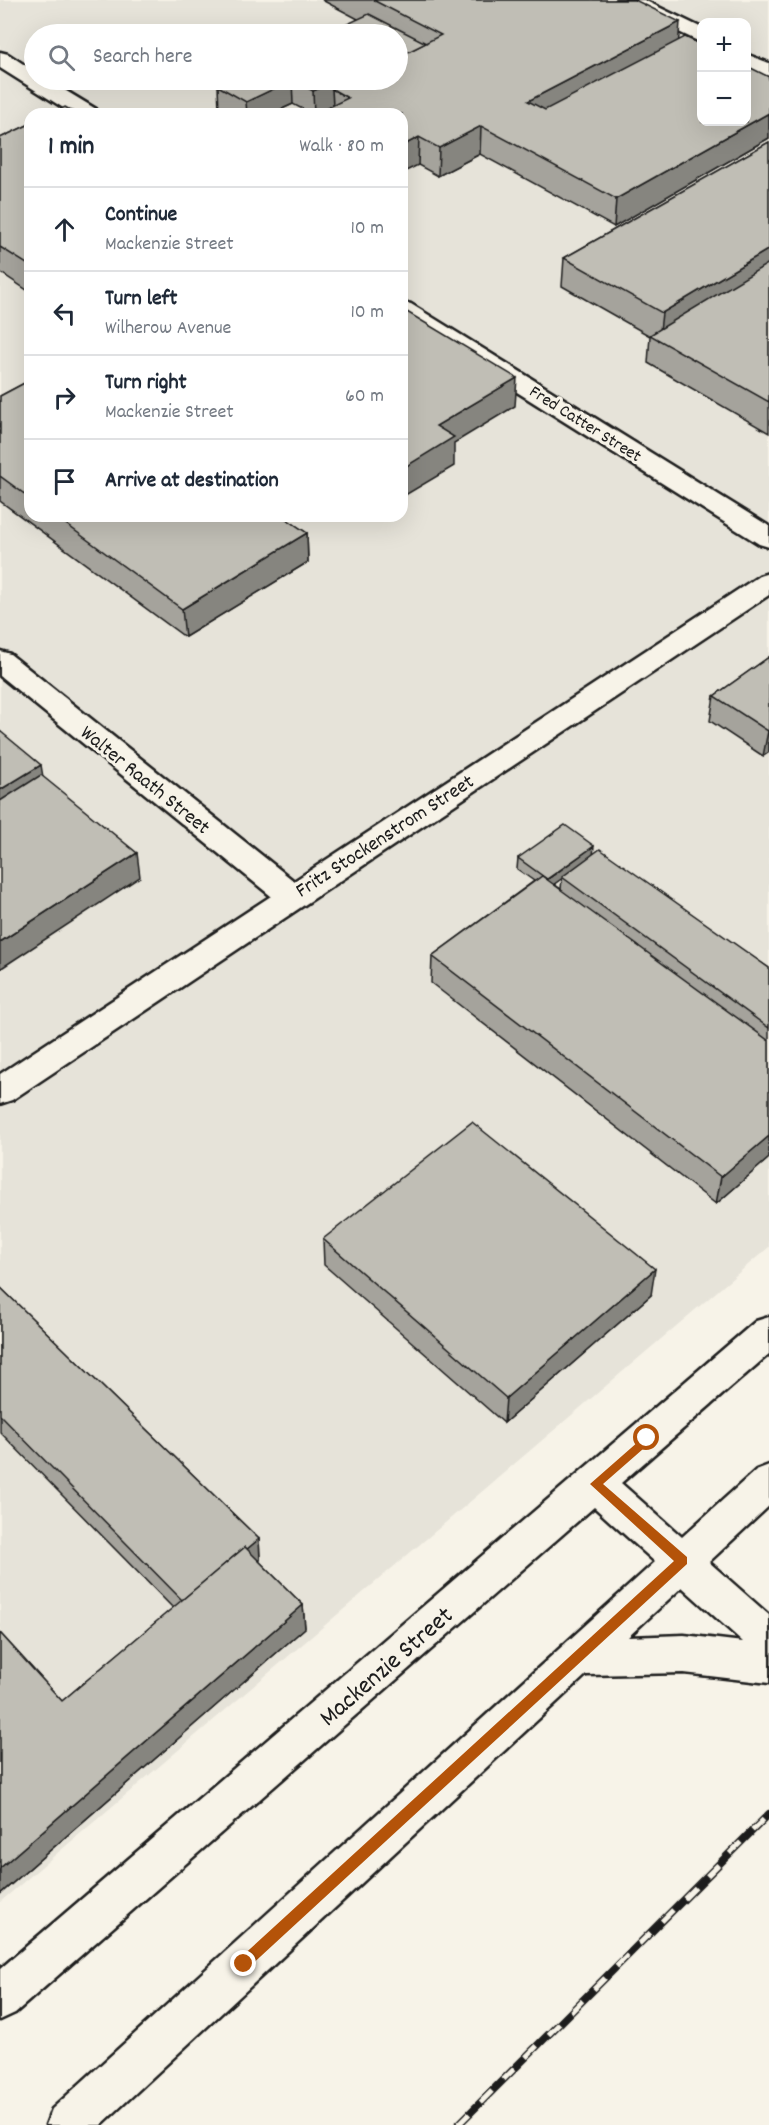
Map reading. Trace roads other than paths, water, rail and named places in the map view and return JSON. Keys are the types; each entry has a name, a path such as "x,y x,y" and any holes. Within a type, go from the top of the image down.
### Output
{"street":[{"path":"627,0 697,35"},
{"path":"0,59 24,74"},
{"path":"751,62 769,71"},
{"path":"50,90 78,108"},
{"name":"Fred Catter Street","path":"408,313 769,537"},
{"name":"Fritz Stockenstrom Street","path":"0,1091 291,896 769,582"},
{"name":"Walter Raath Street","path":"0,661 291,896"},
{"name":"Mackenzie Street","path":"0,1998 769,1332"},
{"path":"68,2125 769,1482"},
{"path":"595,1484 769,1640"},
{"path":"577,1657 684,1654 769,1664"}],"railway":[{"path":"458,2125 769,1814"}]}
